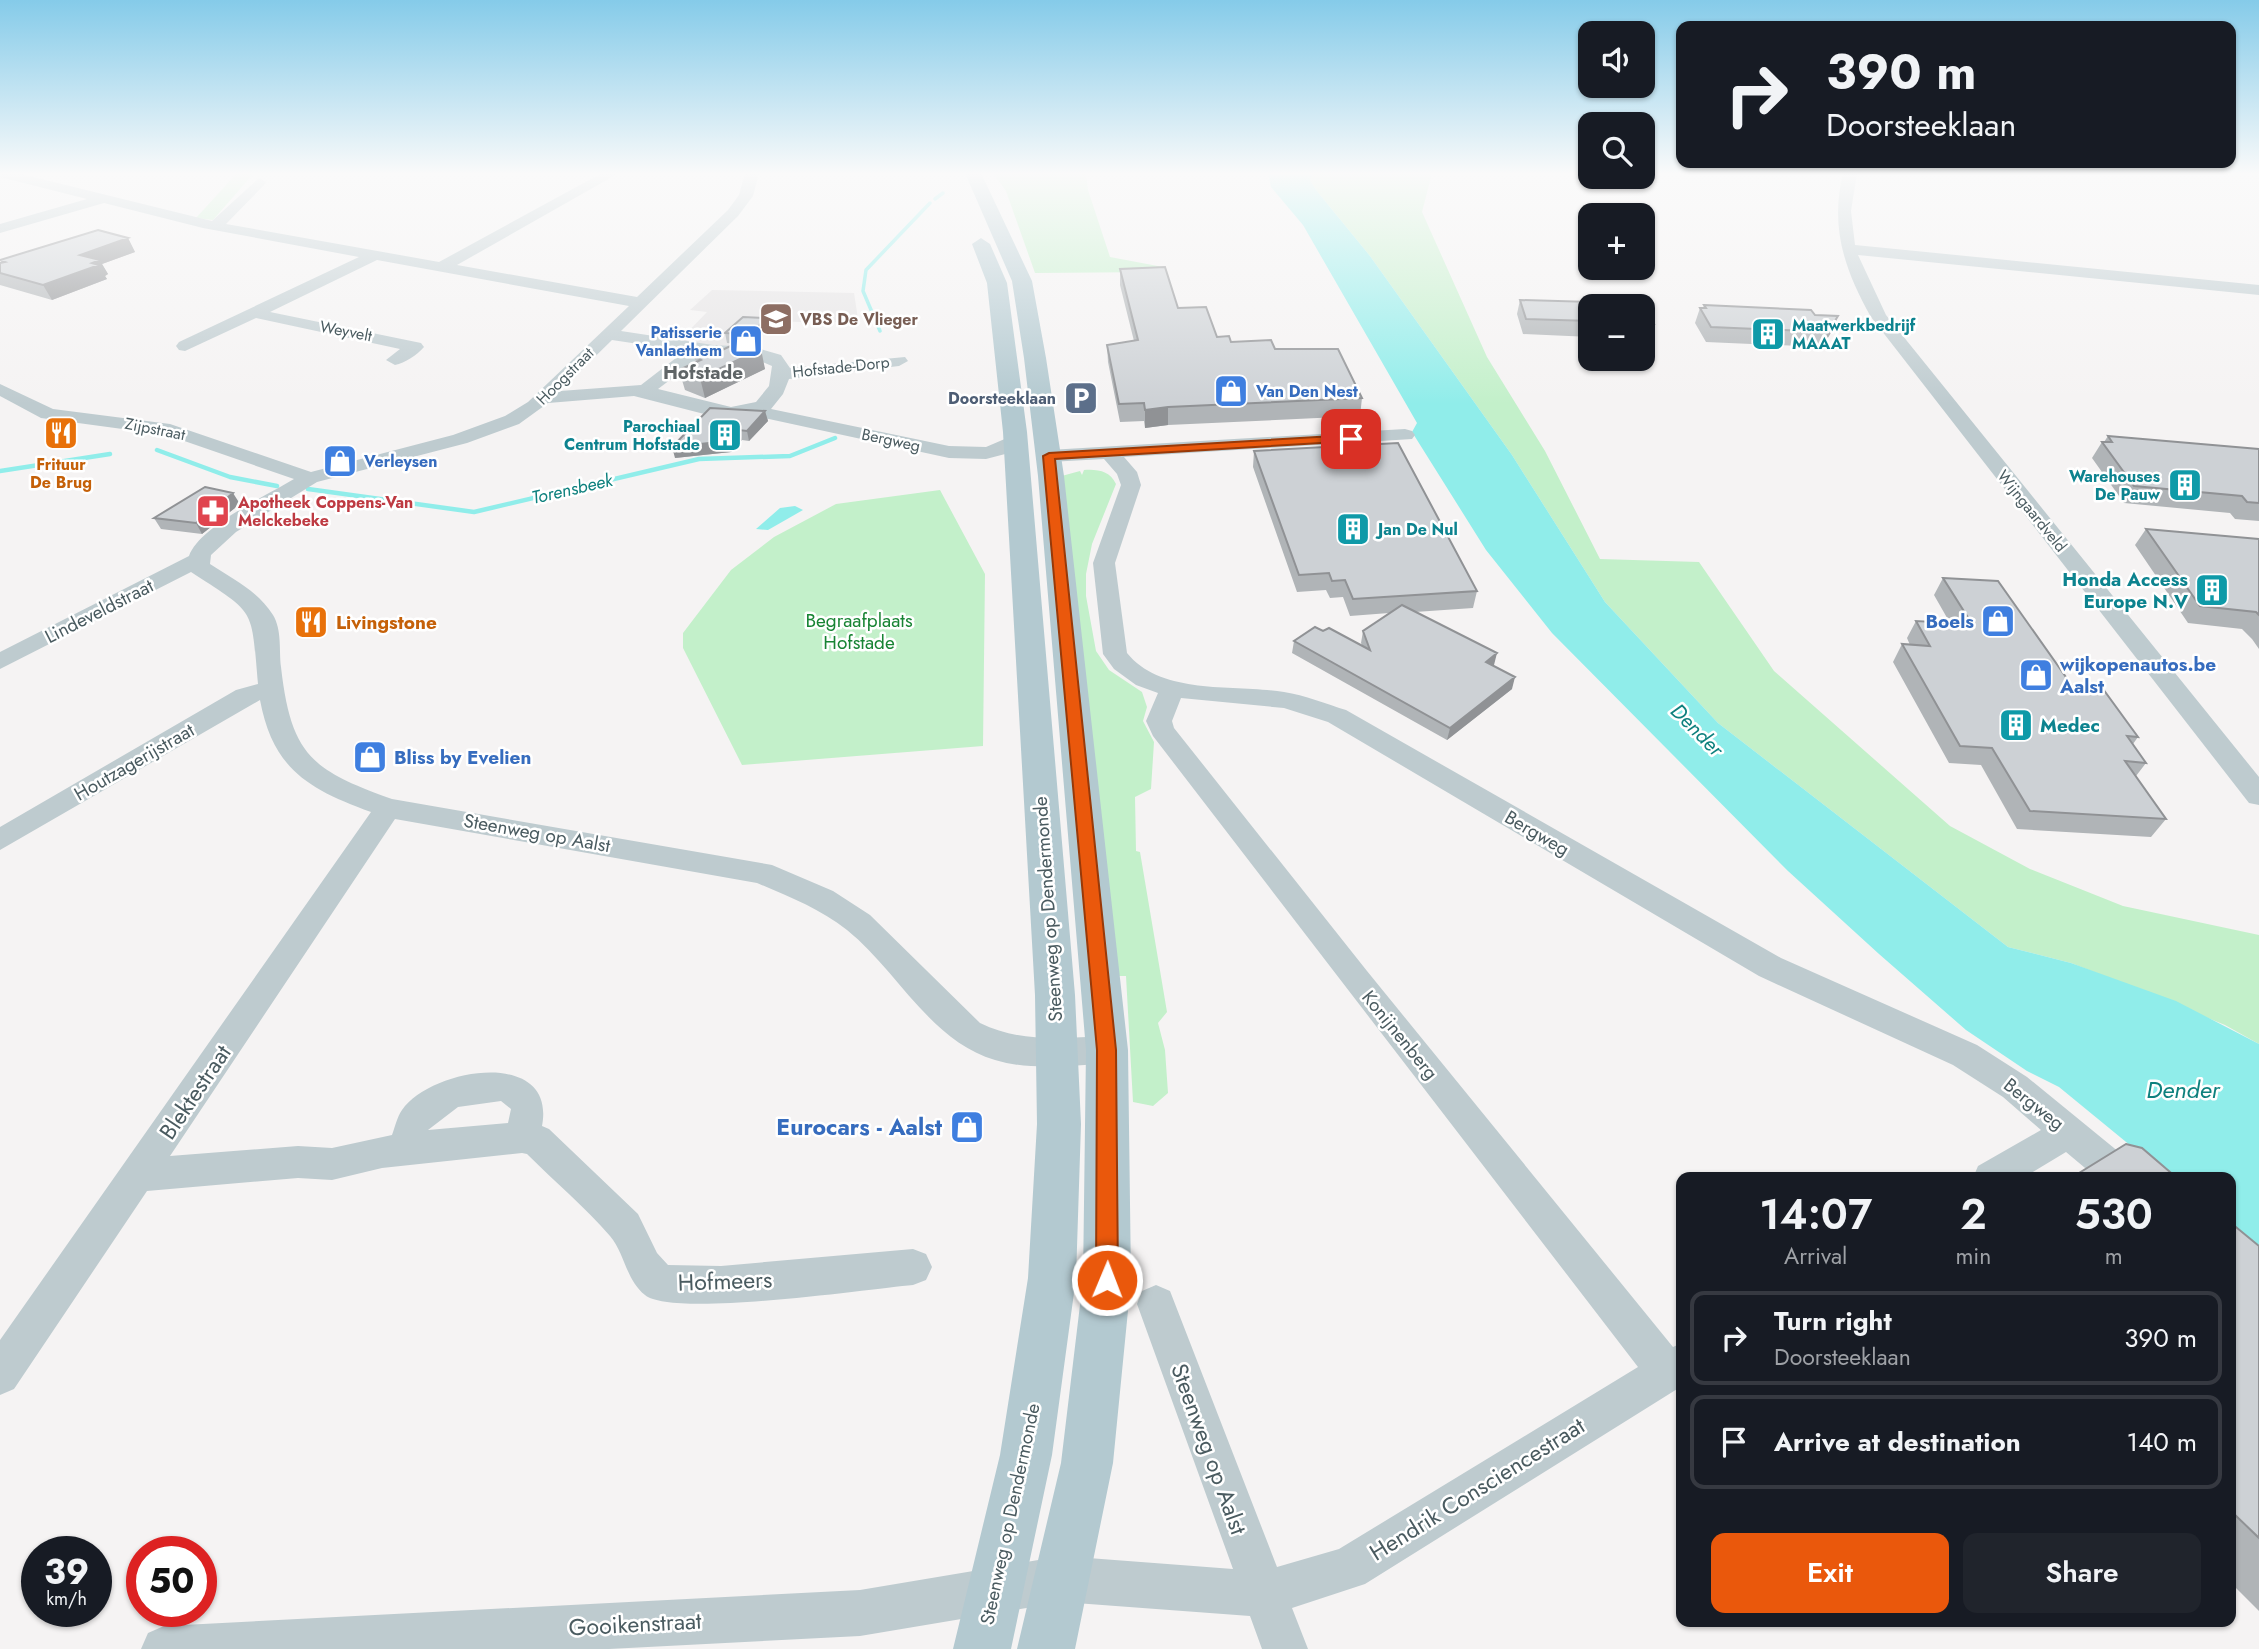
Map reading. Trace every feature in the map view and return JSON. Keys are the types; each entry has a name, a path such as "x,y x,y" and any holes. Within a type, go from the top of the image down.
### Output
{"main road":[{"name":"Steenweg op Dendermonde","path":"982,1649 1026,1455 1052,1278 1059,1124 1058,1053 1015,437 997,283 983,250"},
{"path":"1008,250 1022,281 1049,456 1107,1050 1107,1280 1087,1463 1046,1649"},
{"path":"1015,437 1035,451 1049,456"},
{"path":"1017,477 1021,464 1026,460 1049,456"}],"street":[{"path":"341,250 641,303"},
{"path":"440,268 473,250"},
{"name":"Hoogstraat","path":"310,478 489,429 518,417 546,398 606,334 695,250"},
{"name":"Wijngaardveld","path":"1848,250 1857,279 1879,317 2259,796"},
{"path":"1866,250 2259,290"},
{"path":"185,346 373,256"},
{"name":"Weyvelt","path":"253,313 415,347 396,360"},
{"name":"Hofstade-Dorp","path":"606,334 712,350 769,354 781,364 782,374 762,412"},
{"name":"Hofstade-Dorp","path":"645,391 688,357 712,350"},
{"name":"Hofstade-Dorp","path":"782,374 900,361"},
{"name":"Zijpstraat","path":"0,389 48,414 134,424 179,433 310,478"},
{"path":"546,398 645,391 710,410 762,412"},
{"name":"Bergweg","path":"762,412 949,452 986,453 1002,449 1015,437"},
{"path":"1049,456 1405,435"},
{"name":"Bergweg","path":"1110,454 1127,472 1131,485 1104,563 1104,596 1115,654 1132,673 1172,689 1286,700 1337,716 1770,967 1965,1055 2015,1087 2116,1172"},
{"path":"197,560 218,534 274,497 310,478"},
{"name":"Steenweg op Aalst","path":"197,560 199,567 259,612 265,625 270,689 278,733 293,758 312,776 339,791 388,808 736,866 784,880 823,899 859,923 968,1033 997,1047 1032,1053 1107,1050"},
{"name":"Lindeveldstraat","path":"0,662 197,560"},
{"name":"Houtzagerijstraat","path":"0,840 245,696 270,689"},
{"name":"Konijnenberg","path":"1172,689 1159,721 1163,730 1356,979 1675,1367"},
{"name":"Blektestraat","path":"0,1375 388,808"},
{"path":"139,1175 298,1161 316,1167 352,1162 378,1152 522,1137 528,1108 521,1095 505,1086 450,1093 415,1118 404,1149"},
{"path":"2001,1172 2069,1132"},
{"name":"Hofmeers","path":"522,1137 537,1140 625,1226 644,1266 659,1283 721,1285 913,1267"},
{"name":"Steenweg op Aalst","path":"1156,1304 1285,1649"},
{"name":"Hendrik Consciencestraat","path":"1263,1594 1349,1568 1675,1367"},
{"path":"1062,1579 1263,1594"},
{"name":"Gooikenstraat","path":"164,1649 860,1613 1062,1579"}],"shaded area":[{"name":"VBS De Vlieger","path":"712,290 854,293 858,319 830,323 772,321 767,328 746,327 743,335 727,348 679,341 707,312 690,310"}],"green space":[{"path":"1027,250 1108,250 1110,257 1163,267 1159,272 1035,273"},
{"path":"1365,250 1439,250 1487,357 1545,451 1600,559 1699,562 1774,671 1950,826 2030,869 2123,906 2259,935 2259,1044 2225,1025 2071,963 2008,947 1718,723 1605,602 1512,455"},
{"path":"1084,470 1103,472 1116,484 1092,544 1086,574 1086,596 1096,651 1109,670 1142,692 1147,707 1143,721 1154,742 1151,789 1135,797 1136,851 1140,852 1167,1012 1158,1023 1165,1050 1168,1093 1153,1106 1133,1102 1126,976 1115,976 1058,477 1080,471 1082,475"},
{"name":"Begraafplaats Hofstade","path":"940,490 985,574 983,746 742,765 683,648 683,633 731,570 774,537 836,504"}],"water":[{"name":"Dender","path":"1317,250 1365,250 1512,455 1605,602 1718,723 2008,947 2071,963 2176,1001 2259,1044 2259,1250 2236,1231 2236,1172 2163,1172 2059,1087 2027,1071 1966,1030 1788,871 1552,633 1486,550 1412,432 1417,423"},
{"path":"795,506 803,510 768,530 756,529 780,508"}],"building":[{"path":"33,250 94,250 80,255 100,260 92,263 99,265 43,285 0,273 0,263 5,262 0,260"},
{"path":"1165,267 1178,308 1206,307 1217,337 1229,336 1231,342 1271,340 1275,349 1338,349 1362,398 1145,410 1144,403 1119,404 1107,345 1138,340 1120,269"},
{"path":"1520,300 1578,302 1578,321 1526,319"},
{"path":"1704,305 1811,310 1815,315 1838,316 1828,332 1711,327 1700,308 1706,308"},
{"path":"743,317 765,318 752,335 725,333"},
{"path":"739,342 741,346 757,343 761,349 700,378 679,370 701,360 694,356 720,351"},
{"path":"710,408 765,411 747,431 739,430 728,441 672,447"},
{"path":"2108,436 2259,449 2259,503 2247,502 2242,496 2134,486 2102,442 2112,442"},
{"name":"Jan De Nul","path":"1398,443 1477,591 1353,599 1345,580 1332,581 1329,573 1299,575 1254,451"},
{"path":"205,487 233,493 196,523 154,518"},
{"name":"Honda Access Europe N.V","path":"2146,529 2259,539 2259,615 2256,612 2200,606"},
{"name":"Medec","path":"1943,578 1998,581 2073,687 2103,689 2138,737 2127,736 2146,763 2125,761 2166,819 2030,811 1992,748 1960,746 1902,644 1930,646 1916,621 1972,624"},
{"path":"1402,605 1497,653 1486,662 1515,677 1450,728 1294,641 1315,627 1323,631 1329,628 1370,650 1363,631"},
{"path":"2126,1144 2142,1148 2170,1172 2081,1172"},
{"path":"2236,1227 2259,1246 2259,1538 2236,1516"}],"waterway":[{"path":"880,331 863,291 866,270 885,250"},
{"name":"Torensbeek","path":"308,489 474,512 699,459 790,456 835,438"},
{"name":"Torensbeek","path":"157,450 230,477 277,486"},
{"name":"Torensbeek","path":"0,471 110,454"}],"place":[{"name":"VBS De Vlieger","path":"776,319"},
{"name":"Maatwerkbedrijf MAAAT","path":"1768,334"},
{"name":"Patisserie Vanlaethem","path":"746,341"},
{"name":"Van Den Nest","path":"1231,391"},
{"name":"Doorsteeklaan","path":"1081,398"},
{"name":"Frituur De Brug","path":"61,433"},
{"name":"Parochiaal Centrum Hofstade","path":"725,435"},
{"name":"Verleysen","path":"340,461"},
{"name":"Warehouses De Pauw","path":"2185,485"},
{"name":"Apotheek Coppens-Van Melckebeke","path":"213,511"},
{"name":"Jan De Nul","path":"1353,529"},
{"name":"Honda Access Europe N.V","path":"2212,590"},
{"name":"Boels","path":"1998,621"},
{"name":"Livingstone","path":"311,622"},
{"name":"wijkopenautos.be Aalst","path":"2036,675"},
{"name":"Medec","path":"2016,725"},
{"name":"Bliss by Evelien","path":"370,757"},
{"name":"Eurocars - Aalst","path":"967,1127"}],"district":[{"name":"Hofstade","path":"703,372"}],"route":[{"path":"1107,1280 1107,1050 1049,456 1351,439"}]}
